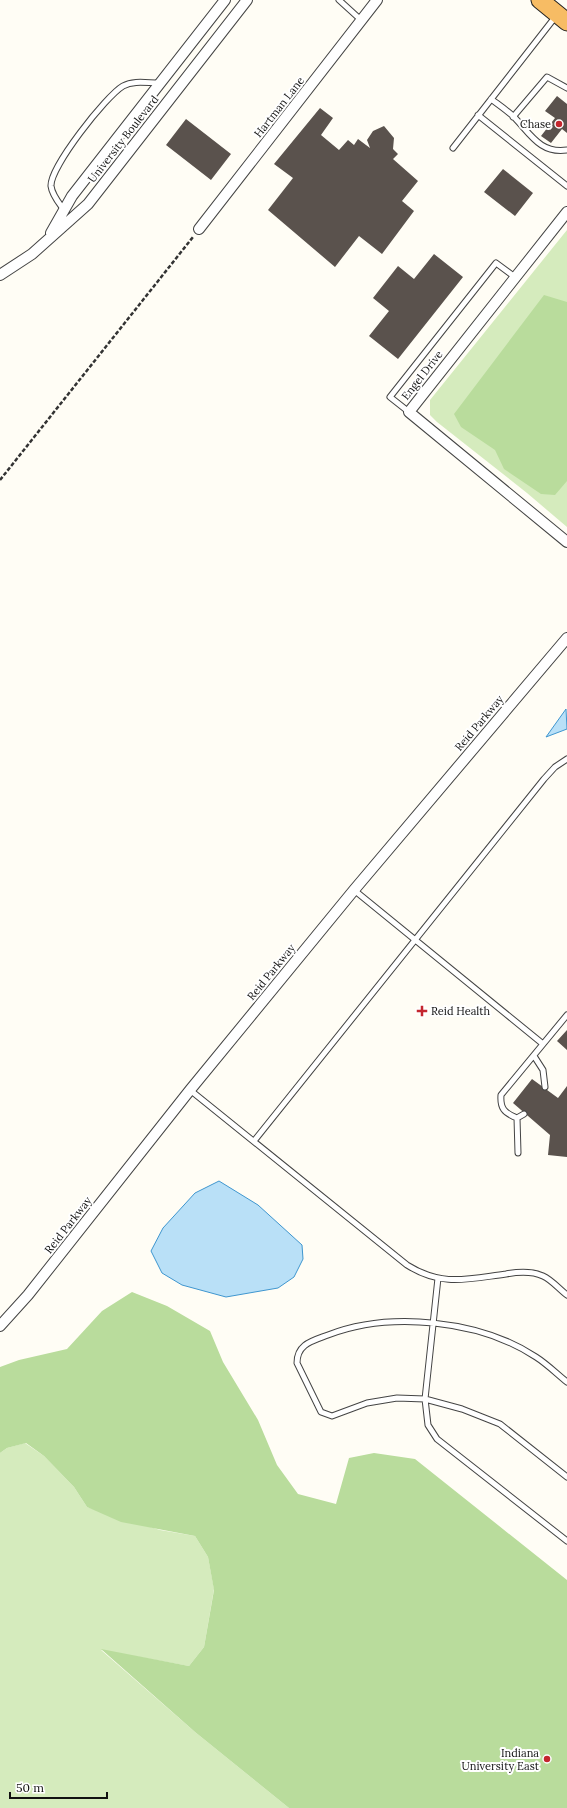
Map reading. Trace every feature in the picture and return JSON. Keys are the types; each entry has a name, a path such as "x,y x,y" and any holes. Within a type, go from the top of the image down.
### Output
{"highway":[{"path":"540,0 562,18"}],"street":[{"path":"46,241 72,196 225,0"},
{"name":"University Boulevard","path":"0,275 32,254 88,204 247,0"},
{"name":"Hartman Lane","path":"199,229 377,0"},
{"name":"Engel Drive","path":"567,212 409,412 567,542"},
{"name":"Reid Parkway","path":"0,1326 28,1295 190,1090 354,890 567,638"}],"lane":[{"path":"339,0 361,20"},
{"path":"453,148 491,98 562,18"},
{"path":"513,117 547,77 567,88"},
{"path":"64,210 53,194 51,185 54,172 86,126 115,93 124,86 134,82 160,84"},
{"path":"491,98 513,117 537,143 552,150 567,150"},
{"path":"478,115 567,186"},
{"path":"409,412 390,397 496,262 515,277"},
{"path":"254,1141 544,779 555,767 567,759"},
{"path":"354,890 543,1044"},
{"path":"516,1118 506,1113 500,1105 501,1095 567,1015"},
{"path":"534,1056 543,1070 545,1087"},
{"path":"190,1090 407,1264 422,1274 456,1280 514,1273 528,1273 542,1276 567,1295"},
{"path":"516,1118 524,1114"},
{"path":"516,1118 518,1153"},
{"path":"438,1278 425,1399 428,1425 437,1439 567,1541"},
{"path":"567,1382 535,1357 501,1340 465,1328 434,1323 389,1323 343,1329 308,1343 301,1348 297,1355 297,1363 320,1412 325,1415 332,1416 367,1403 397,1398 425,1399 462,1408 500,1424 567,1477"}],"path":[{"path":"0,480 199,229"}],"green space":[{"path":"567,230 567,527 527,493 437,422 430,415 430,400"},
{"path":"544,295 567,302 567,481 555,495 541,494 504,469 495,450 461,427 454,414"},
{"path":"132,1292 167,1306 210,1331 223,1362 258,1420 277,1465 298,1494 336,1504 349,1458 374,1453 415,1459 567,1580 567,1808 289,1808 195,1732 101,1649 189,1666 204,1647 214,1590 208,1557 195,1536 121,1522 87,1507 74,1487 44,1456 26,1443 7,1448 0,1453 0,1367 19,1360 67,1349 102,1311"},
{"path":"25,1443 44,1456 74,1487 87,1507 160,1530 195,1536 208,1557 214,1589 204,1647 189,1666 101,1650 195,1732 289,1808 0,1808 0,1453 7,1448"}],"water":[{"path":"566,709 567,729 546,737"},
{"path":"219,1181 258,1205 302,1245 303,1259 294,1277 278,1288 226,1297 182,1285 162,1273 151,1251 163,1228 195,1193"}],"building":[{"name":"Chase","path":"557,96 567,104 567,133 562,129 551,143 541,136 555,118 545,111"},
{"path":"320,108 333,118 321,135 339,150 348,140 354,145 358,139 370,148 367,140 373,131 384,126 394,138 393,149 398,154 393,159 418,181 402,201 414,211 382,254 359,236 335,267 268,210 293,178 274,164"},
{"path":"186,119 231,154 211,180 166,145"},
{"path":"503,169 533,193 515,216 484,192"},
{"path":"434,254 463,277 398,359 369,336 389,311 373,298 398,266 414,279"},
{"path":"567,1030 567,1050 557,1041"},
{"path":"532,1079 558,1098 567,1086 567,1157 548,1155 550,1135 513,1103"}],"place":[{"name":"Chase","path":"559,124"},
{"name":"Reid Health","path":"422,1011"},
{"name":"Indiana University East","path":"547,1759"}]}
